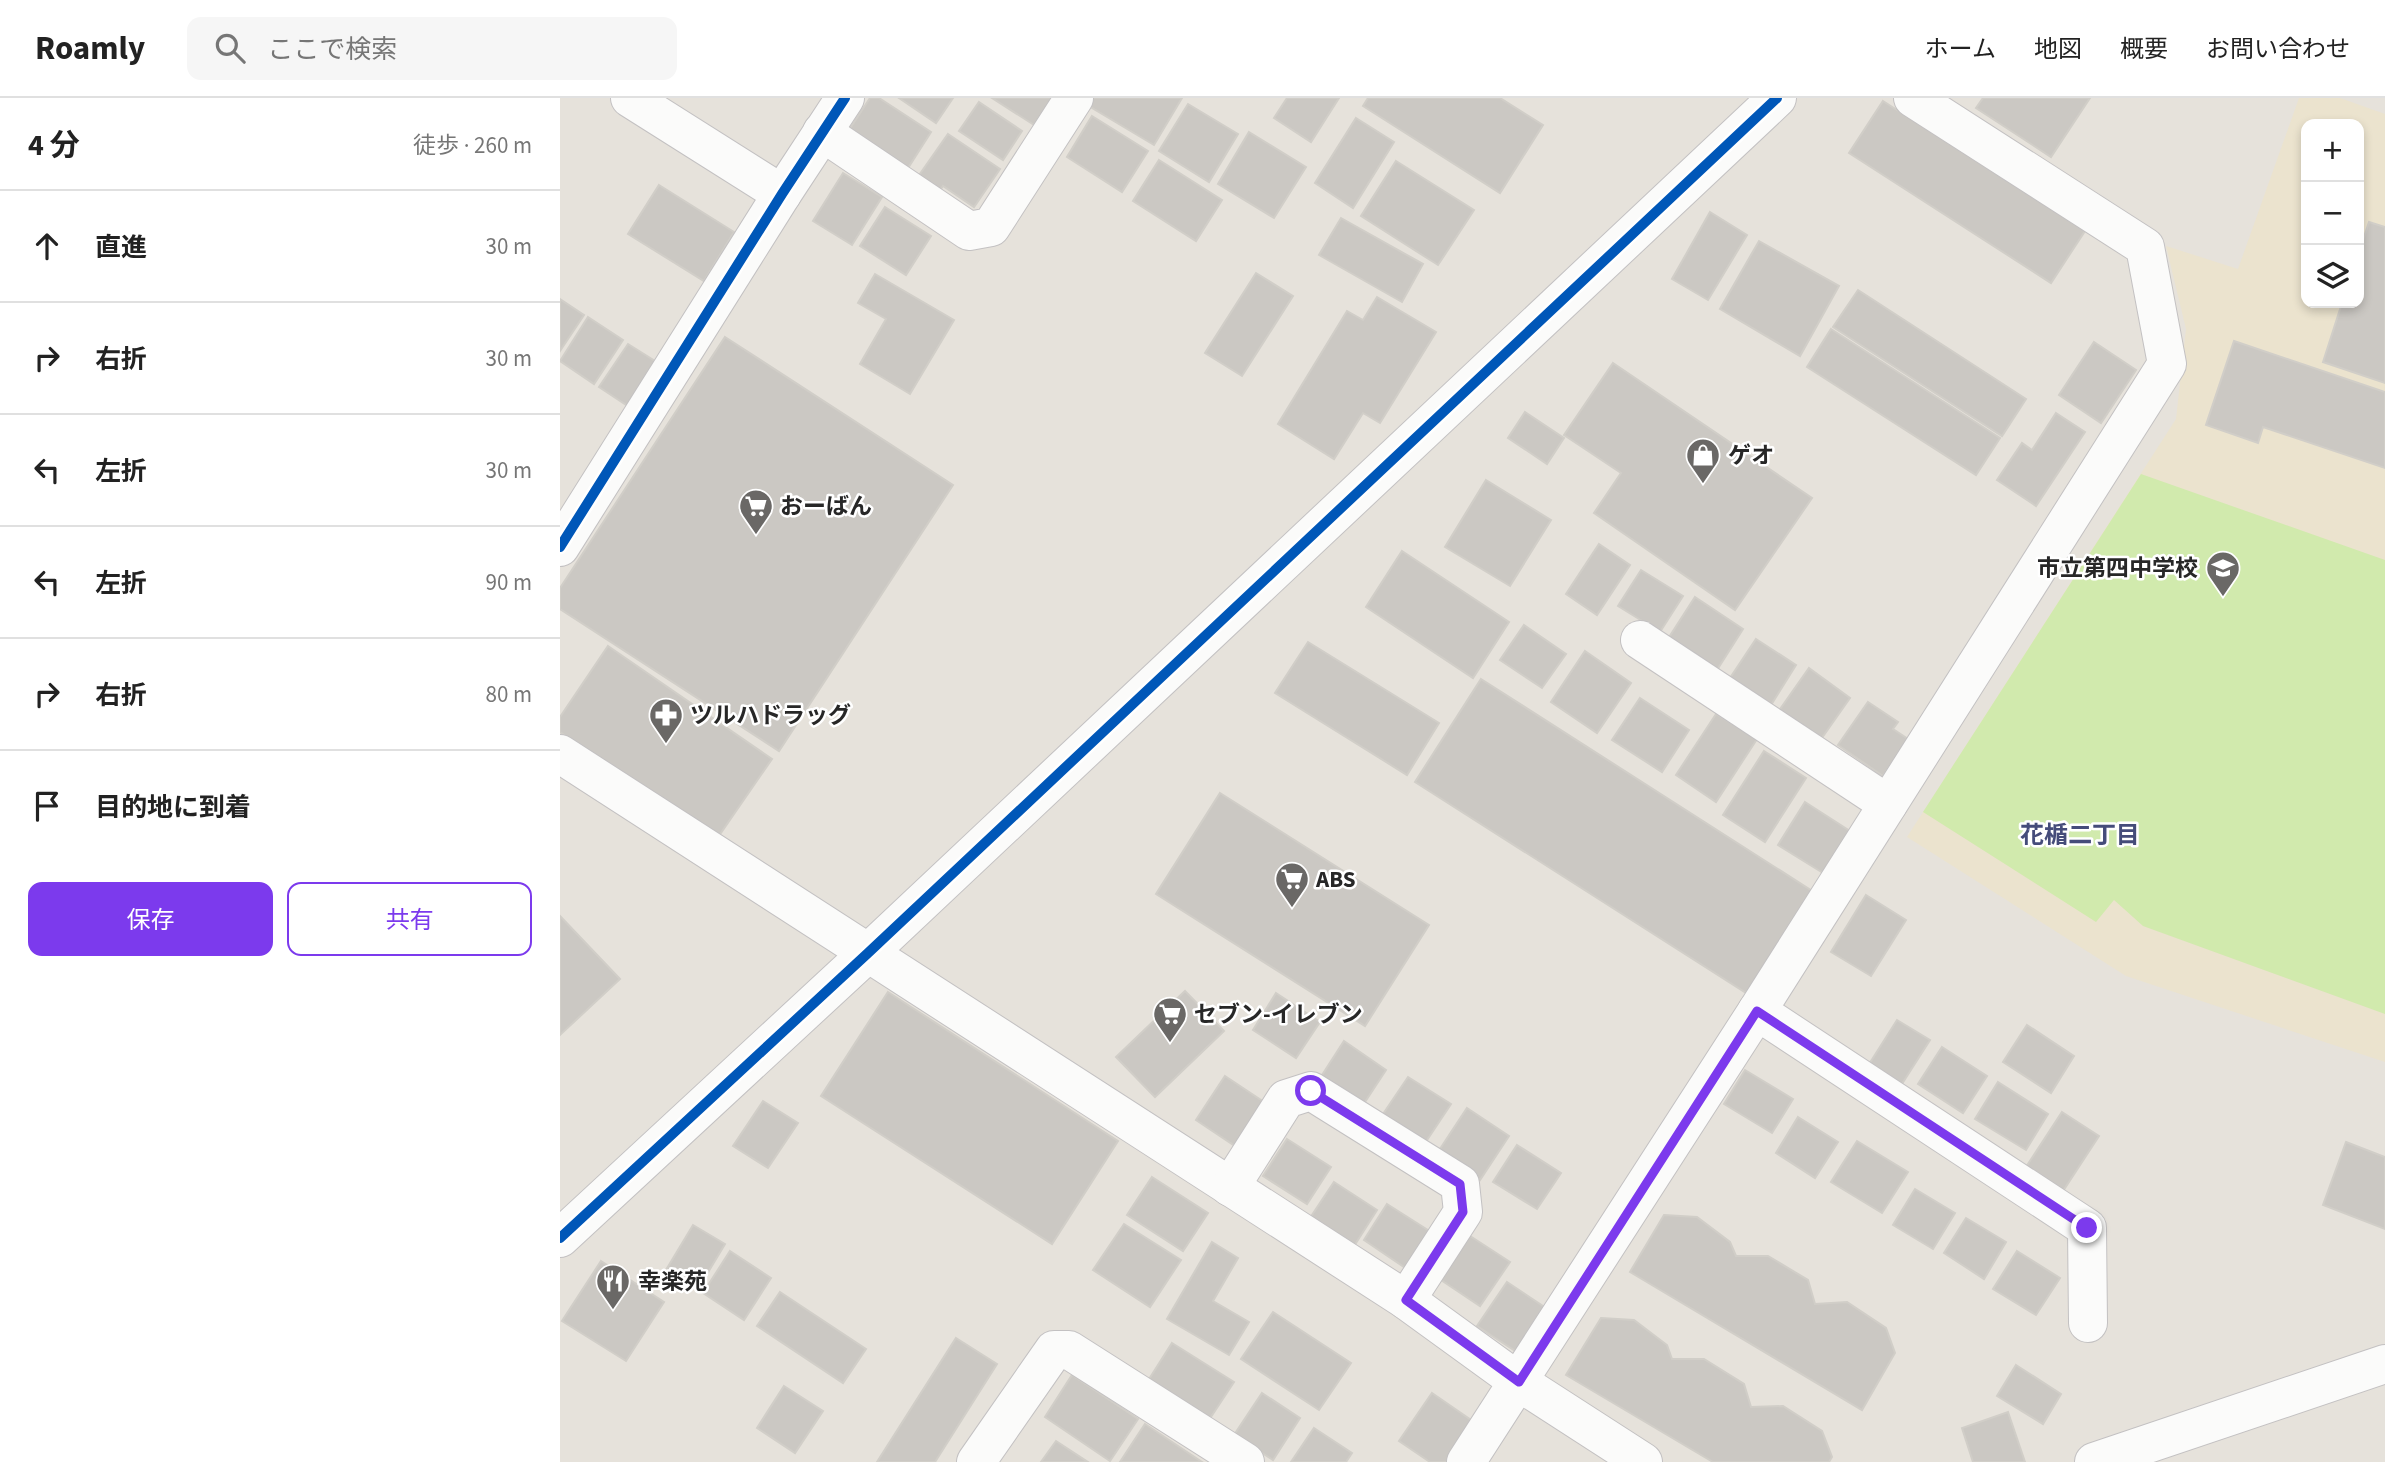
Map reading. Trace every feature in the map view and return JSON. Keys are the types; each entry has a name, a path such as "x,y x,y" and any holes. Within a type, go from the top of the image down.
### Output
{"street":[{"path":"630,98 782,194"},
{"path":"560,547 845,98"},
{"path":"822,132 969,230 991,227 1074,98"},
{"path":"560,1238 868,953 1777,98"},
{"path":"1466,1462 1757,1011 2167,364 2145,247 1913,98"},
{"path":"1640,640 1888,804"},
{"path":"560,754 1406,1300 1519,1382 1643,1462"},
{"path":"1757,1011 2087,1228 2088,1323"},
{"path":"1230,1187 1286,1099 1311,1091 1460,1184 1463,1212 1406,1300"},
{"path":"976,1462 1054,1350 1069,1350 1233,1459"},
{"path":"2094,1462 2385,1364"}],"shaded area":[{"name":"市立第四中学校","path":"2299,98 2340,98 2385,114 2385,1062 2126,976 1907,837 2176,419 2186,329 2166,246 2238,269"}],"green space":[{"name":"市立第四中学校","path":"2141,474 2385,560 2385,1014 2143,926 2114,900 2096,922 1923,812"}],"building":[{"path":"870,98 879,98 931,132 908,168 849,130"},
{"path":"899,98 953,98 936,123"},
{"path":"992,98 1052,98 1034,125"},
{"path":"1093,98 1182,98 1154,145 1089,106"},
{"path":"1287,98 1339,98 1311,142 1274,118"},
{"path":"1368,98 1500,98 1543,125 1500,193 1363,106"},
{"path":"1983,98 2090,98 2051,157 1976,108"},
{"path":"1883,101 2085,231 2051,283 1849,153"},
{"path":"979,102 1022,131 1003,160 959,131"},
{"path":"1188,104 1238,134 1209,182 1159,151"},
{"path":"1092,116 1148,151 1122,192 1067,157"},
{"path":"1356,118 1394,142 1353,208 1315,183"},
{"path":"1249,132 1306,167 1274,218 1218,184"},
{"path":"948,134 1000,169 974,207 943,186 936,196 915,181"},
{"path":"1159,160 1222,200 1196,241 1133,201"},
{"path":"1396,161 1474,210 1438,265 1361,216"},
{"path":"843,173 882,197 852,245 813,221"},
{"path":"659,185 734,232 704,281 628,234"},
{"path":"885,207 931,236 906,275 860,246"},
{"path":"1710,212 1747,235 1708,300 1672,279"},
{"path":"1341,218 1423,264 1402,302 1319,255"},
{"path":"2369,222 2385,227 2385,383 2323,362 2340,308 2364,308 2364,237"},
{"path":"1759,241 1839,286 1800,356 1720,309"},
{"path":"1256,273 1293,296 1242,376 1205,353"},
{"path":"875,274 954,320 910,394 860,364 886,319 858,303"},
{"path":"1858,290 2026,399 2002,436 1833,327"},
{"path":"1377,297 1436,332 1380,423 1363,413 1334,459 1278,424 1347,311 1363,320"},
{"path":"560,299 584,315 560,351"},
{"path":"588,317 623,340 594,384 560,361"},
{"path":"1831,329 2000,438 1976,475 1807,367"},
{"name":"おーばん","path":"725,337 953,485 779,751 560,609 560,588"},
{"path":"2234,341 2385,392 2385,468 2263,427 2258,443 2206,425"},
{"path":"2094,342 2136,370 2101,423 2059,395"},
{"path":"628,344 663,366 634,410 599,387"},
{"name":"ゲオ","path":"1613,363 1812,498 1735,610 1594,513 1621,473 1564,435"},
{"path":"1525,412 1564,438 1547,464 1508,438"},
{"path":"2056,413 2085,432 2036,506 1997,480 2022,443 2032,450"},
{"path":"1486,480 1551,520 1510,586 1445,547"},
{"path":"1599,544 1630,565 1597,615 1566,594"},
{"path":"1402,551 1509,622 1473,678 1366,607"},
{"path":"1641,570 1683,596 1660,632 1618,606"},
{"path":"1695,597 1743,629 1715,673 1666,642"},
{"path":"1524,625 1566,654 1542,688 1500,660"},
{"path":"1756,639 1796,665 1771,705 1730,678"},
{"path":"1308,642 1439,723 1407,775 1275,693"},
{"name":"ツルハドラッグ","path":"608,646 772,759 716,840 560,732 560,717"},
{"path":"1585,651 1631,683 1597,733 1551,702"},
{"path":"1809,668 1850,698 1819,742 1778,712"},
{"path":"1481,679 1817,894 1751,996 1415,782"},
{"path":"1640,698 1689,730 1662,772 1612,740"},
{"path":"1868,702 1898,722 1893,729 1908,739 1883,776 1838,745"},
{"path":"1716,714 1757,739 1716,802 1676,775"},
{"path":"1764,751 1806,778 1765,842 1723,815"},
{"name":"ABS","path":"1220,793 1429,925 1365,1026 1156,894"},
{"path":"1805,802 1850,831 1823,873 1778,845"},
{"path":"1866,895 1906,920 1871,976 1831,952"},
{"path":"560,916 620,979 560,1035"},
{"name":"セブン-イレブン","path":"1185,991 1224,1031 1155,1097 1116,1057"},
{"path":"888,992 1118,1141 1052,1244 821,1096"},
{"path":"1276,993 1320,1022 1296,1058 1253,1030"},
{"path":"1897,1020 1930,1040 1898,1090 1866,1069"},
{"path":"2027,1025 2074,1056 2051,1093 2003,1062"},
{"path":"1344,1041 1386,1070 1357,1114 1315,1086"},
{"path":"1942,1047 1987,1076 1963,1113 1918,1084"},
{"path":"1745,1070 1793,1099 1772,1133 1724,1104"},
{"path":"1225,1076 1267,1104 1238,1148 1196,1120"},
{"path":"1408,1077 1451,1104 1421,1149 1379,1120"},
{"path":"1998,1082 2048,1114 2026,1150 1975,1119"},
{"path":"763,1101 798,1123 768,1168 733,1146"},
{"path":"1467,1108 1509,1136 1480,1180 1438,1152"},
{"path":"2062,1112 2099,1136 2063,1191 2026,1167"},
{"path":"1798,1117 1838,1142 1815,1178 1776,1153"},
{"path":"1287,1139 1331,1167 1307,1204 1263,1176"},
{"path":"1857,1141 1908,1172 1882,1213 1831,1182"},
{"path":"2346,1142 2385,1157 2385,1229 2323,1205"},
{"path":"1517,1145 1561,1173 1537,1209 1493,1182"},
{"path":"1152,1177 1208,1213 1183,1251 1127,1215"},
{"path":"1334,1182 1377,1210 1354,1246 1310,1218"},
{"path":"1915,1189 1955,1213 1933,1249 1893,1225"},
{"path":"1387,1204 1431,1232 1407,1269 1364,1240"},
{"path":"1664,1215 1697,1217 1730,1242 1736,1256 1768,1256 1808,1280 1815,1304 1847,1302 1886,1328 1895,1353 1862,1410 1630,1272"},
{"path":"1966,1218 2006,1242 1984,1279 1944,1253"},
{"path":"1124,1224 1181,1260 1150,1307 1093,1270"},
{"path":"693,1225 725,1244 698,1289 666,1270"},
{"path":"1467,1234 1510,1262 1480,1306 1438,1278"},
{"path":"1212,1242 1238,1258 1213,1301 1249,1322 1229,1355 1167,1319"},
{"path":"730,1251 771,1278 744,1320 703,1293"},
{"path":"2017,1251 2060,1278 2036,1315 1993,1289"},
{"name":"幸楽苑","path":"601,1261 664,1302 626,1361 562,1321"},
{"path":"1507,1282 1549,1310 1520,1354 1477,1326"},
{"path":"780,1292 866,1349 843,1383 757,1326"},
{"path":"1273,1312 1351,1363 1319,1410 1241,1359"},
{"path":"1601,1318 1634,1320 1667,1345 1672,1359 1704,1359 1744,1384 1751,1407 1783,1406 1822,1431 1832,1457 1829,1462 1713,1462 1566,1375"},
{"path":"956,1338 997,1364 935,1462 877,1462"},
{"path":"1172,1343 1234,1382 1207,1423 1146,1384"},
{"path":"2016,1365 2061,1394 2043,1424 1997,1396"},
{"path":"1072,1375 1138,1419 1110,1461 1045,1417"},
{"path":"784,1386 823,1411 795,1453 757,1428"},
{"path":"1262,1393 1300,1418 1273,1460 1234,1435"},
{"path":"1432,1393 1474,1422 1446,1462 1430,1462 1399,1441"},
{"path":"2008,1412 2025,1462 1973,1462 1962,1428"},
{"path":"1145,1424 1202,1462 1120,1462"},
{"path":"1314,1428 1352,1453 1346,1462 1291,1462"},
{"path":"1056,1441 1088,1462 1041,1462"}],"cycle path":[{"path":"560,547 845,98"},
{"path":"560,1238 868,953 1777,98"}],"place":[{"name":"ゲオ","path":"1703,485"},
{"name":"おーばん","path":"756,536"},
{"name":"市立第四中学校","path":"2223,598"},
{"name":"ツルハドラッグ","path":"666,745"},
{"name":"ABS","path":"1292,909"},
{"name":"セブン-イレブン","path":"1170,1044"},
{"name":"幸楽苑","path":"613,1311"}],"district":[{"name":"花楯二丁目","path":"2080,835"}],"route":[{"path":"1311,1091 1460,1184 1463,1212 1406,1300 1519,1382 1757,1011 2087,1228"}]}
